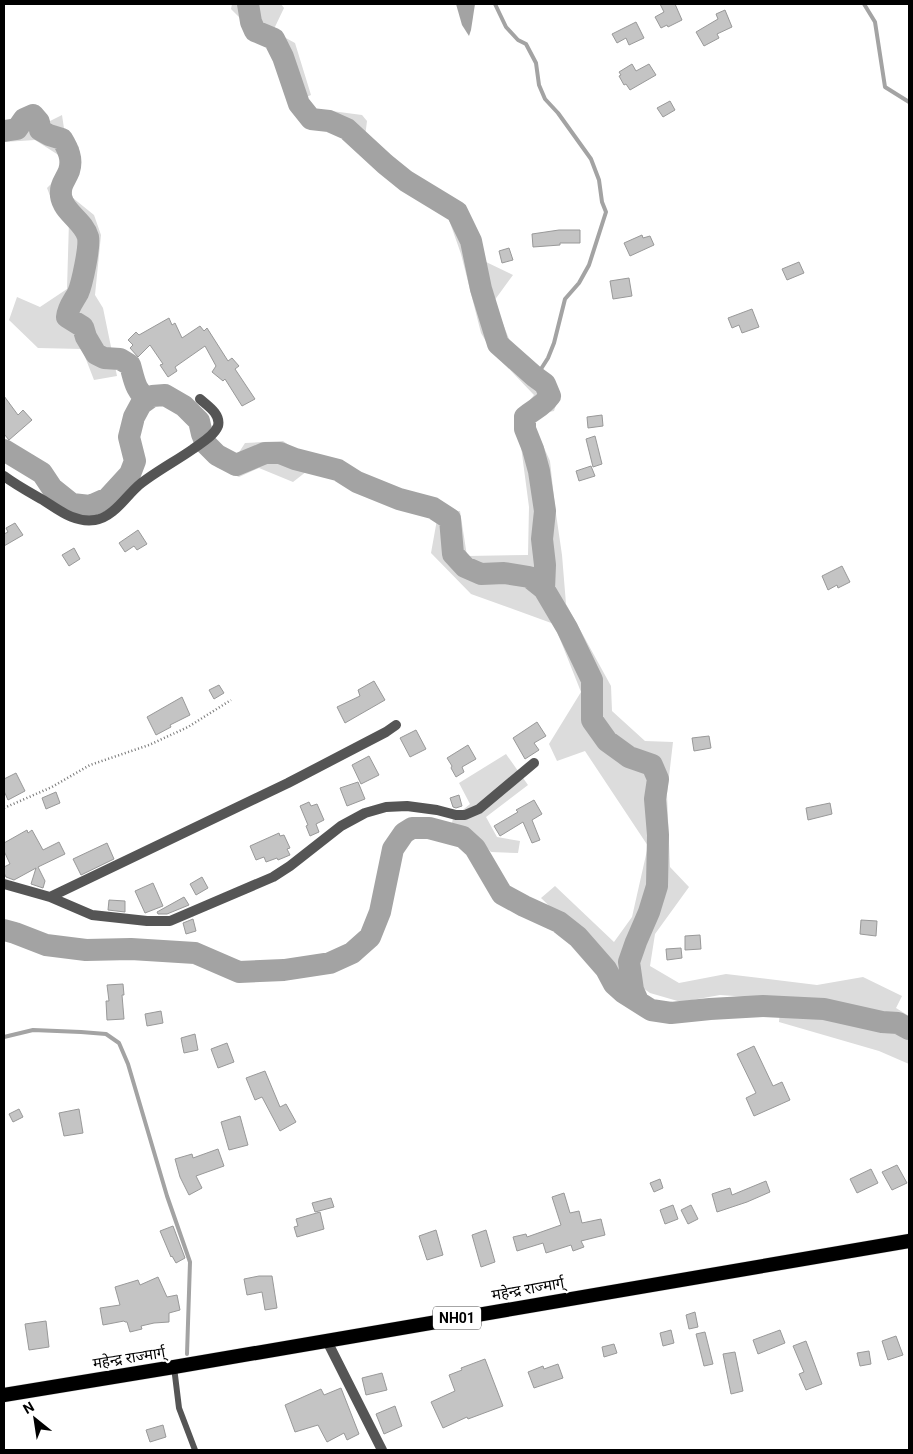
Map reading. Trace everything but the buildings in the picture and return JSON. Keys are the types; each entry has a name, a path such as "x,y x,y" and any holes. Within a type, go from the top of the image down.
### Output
{"highway":[{"name":"महेन्द्र राज्मार्ग्","path":"4,1395 909,1241"}],"street":[{"path":"4,476 67,516 95,520 105,516 140,485 212,435 218,424 217,414 200,399"},
{"path":"50,897 288,783 396,725"},
{"path":"4,884 50,897 92,915 170,921 273,877 341,826 365,814 386,807 400,806 437,810 456,815 465,815 479,809 534,762"},
{"path":"327,1341 382,1450"}],"lane":[{"path":"174,1367 179,1408 195,1450"}],"path":[{"path":"4,808 52,787 90,765 148,745 188,727 231,700"}],"shaded area":[{"path":"232,4 281,4 284,8 273,31 295,43 311,95 295,102 286,87 273,45 267,39 250,31 231,9"},
{"path":"456,4 475,4 469,36 462,25"},
{"path":"324,110 362,115 367,121 365,137 357,142 345,133 334,133 305,119"},
{"path":"62,115 65,135 79,147 70,189 73,198 94,215 101,235 95,295 103,308 117,376 94,380 82,349 38,348 9,320 17,297 40,307 67,289 69,221 52,201 47,188 63,172 60,156 35,140 4,142 4,122 7,124 50,121"},
{"path":"432,185 463,210 482,243 484,261 513,275 494,301 513,349 559,395 554,411 534,415 536,430 550,461 566,604 611,686 612,711 645,741 673,742 667,794 670,867 689,887 655,934 650,966 679,983 726,974 817,985 863,977 902,996 896,1008 909,1016 909,1064 879,1051 779,1022 781,999 720,995 681,1002 650,993 613,967 541,898 555,886 614,942 632,917 648,846 585,751 557,761 549,744 581,692 554,624 471,594 431,553 438,514 460,511 467,556 528,555 529,507 517,416 534,395 491,350 481,333 461,254 447,214 426,197"},
{"path":"216,441 236,457 245,443 283,441 316,464 293,482 259,468 239,477 216,467 205,452"},
{"path":"506,754 528,785 486,817 497,837 520,841 518,853 491,852 473,832 451,828 453,818 470,804 459,783"}],"waterway":[{"path":"248,4 251,22 255,31 274,39 283,57 299,104 311,119 329,121 347,129 406,181 457,212 471,241 481,289 498,344 545,384 550,396 541,406 525,417 525,429 539,471 545,511 542,539 545,565 544,589"},
{"path":"495,4 506,27 518,40 526,44 536,63 539,85 545,99 558,113 591,159 599,180 602,202 606,212 589,265 579,283 565,299 554,343 541,369 539,379"},
{"path":"864,4 875,22 885,87 909,102"},
{"path":"4,131 17,129 24,119 33,115 39,122 40,130 62,139 69,154 70,162 69,171 62,185 61,196 66,207 86,231 88,237 87,257 82,282 67,317 83,327 86,337 96,354 104,358 120,359 130,365 140,393 148,399"},
{"path":"4,450 42,473 52,488 72,504 90,506 108,498 130,474 135,461 129,437 134,417 141,404 152,396 165,395 184,406 199,421 206,444 217,455 236,465 265,453 280,453 295,459 338,470 357,482 399,499 433,508 450,519 453,554 465,567 481,574 504,573 529,577 544,589 567,628 592,680 592,720 607,741 629,757 652,765 658,779 655,799 658,835 657,886 629,962 633,990 638,1001"},
{"path":"4,930 46,945 86,950 131,949 195,953 239,972 284,970 330,963 352,953 370,937 380,912 393,849 404,833 412,828 429,828 463,837 475,848 502,894 559,922 578,937 606,969 614,984 624,993 651,1010 671,1013 763,1006 824,1009 882,1022 898,1023 909,1029"},
{"path":"4,1037 33,1030 81,1032 106,1034 119,1043 128,1064 167,1196 190,1262 187,1354"}]}
